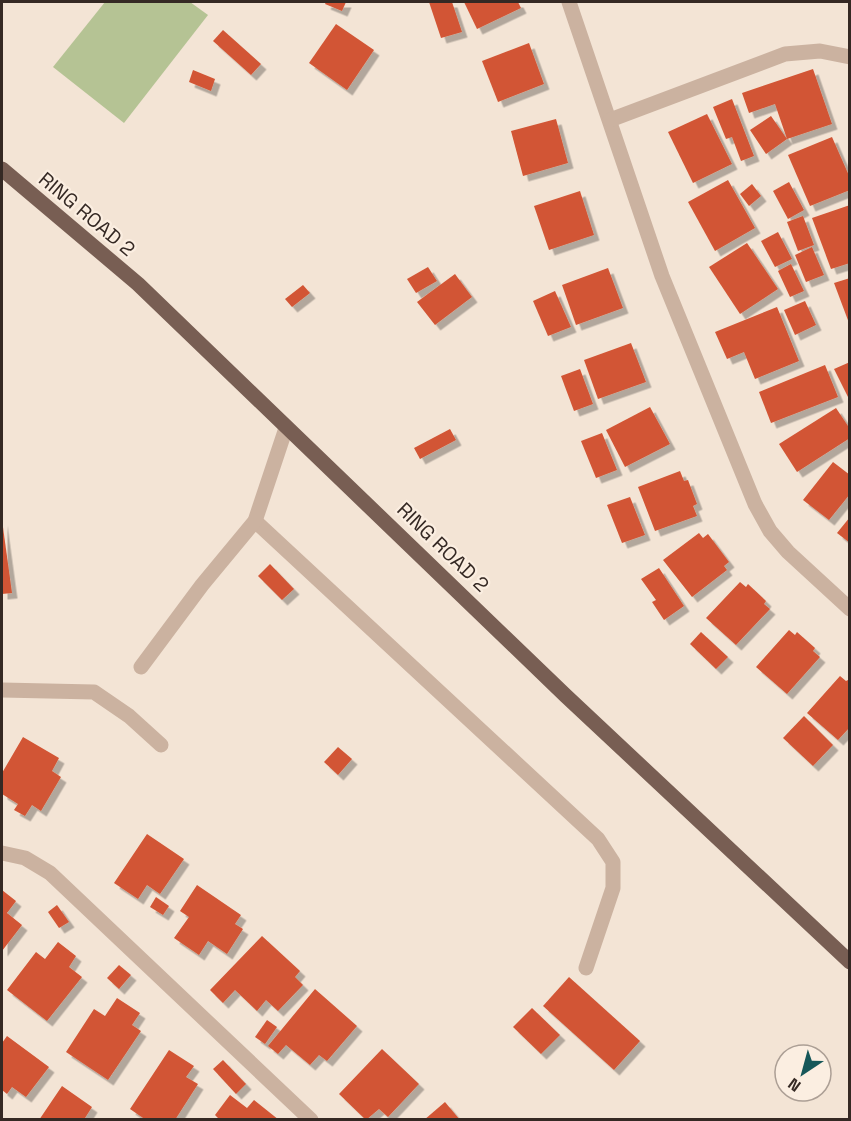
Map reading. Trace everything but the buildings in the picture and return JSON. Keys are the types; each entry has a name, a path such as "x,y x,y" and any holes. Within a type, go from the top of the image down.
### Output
{"main road":[{"name":"RING ROAD 2","path":"2,169 138,284 286,428 849,962"}],"street":[{"path":"569,2 663,276 755,504 776,538 849,609"},
{"path":"610,120 785,54 820,51 849,57"},
{"path":"141,667 202,585 255,521 286,428"},
{"path":"255,521 598,839 613,862 613,888 586,968"},
{"path":"2,690 94,692 129,716 160,745"},
{"path":"2,853 26,858 50,873 311,1119"}],"green space":[{"path":"105,2 190,2 208,15 124,123 53,67"}]}
